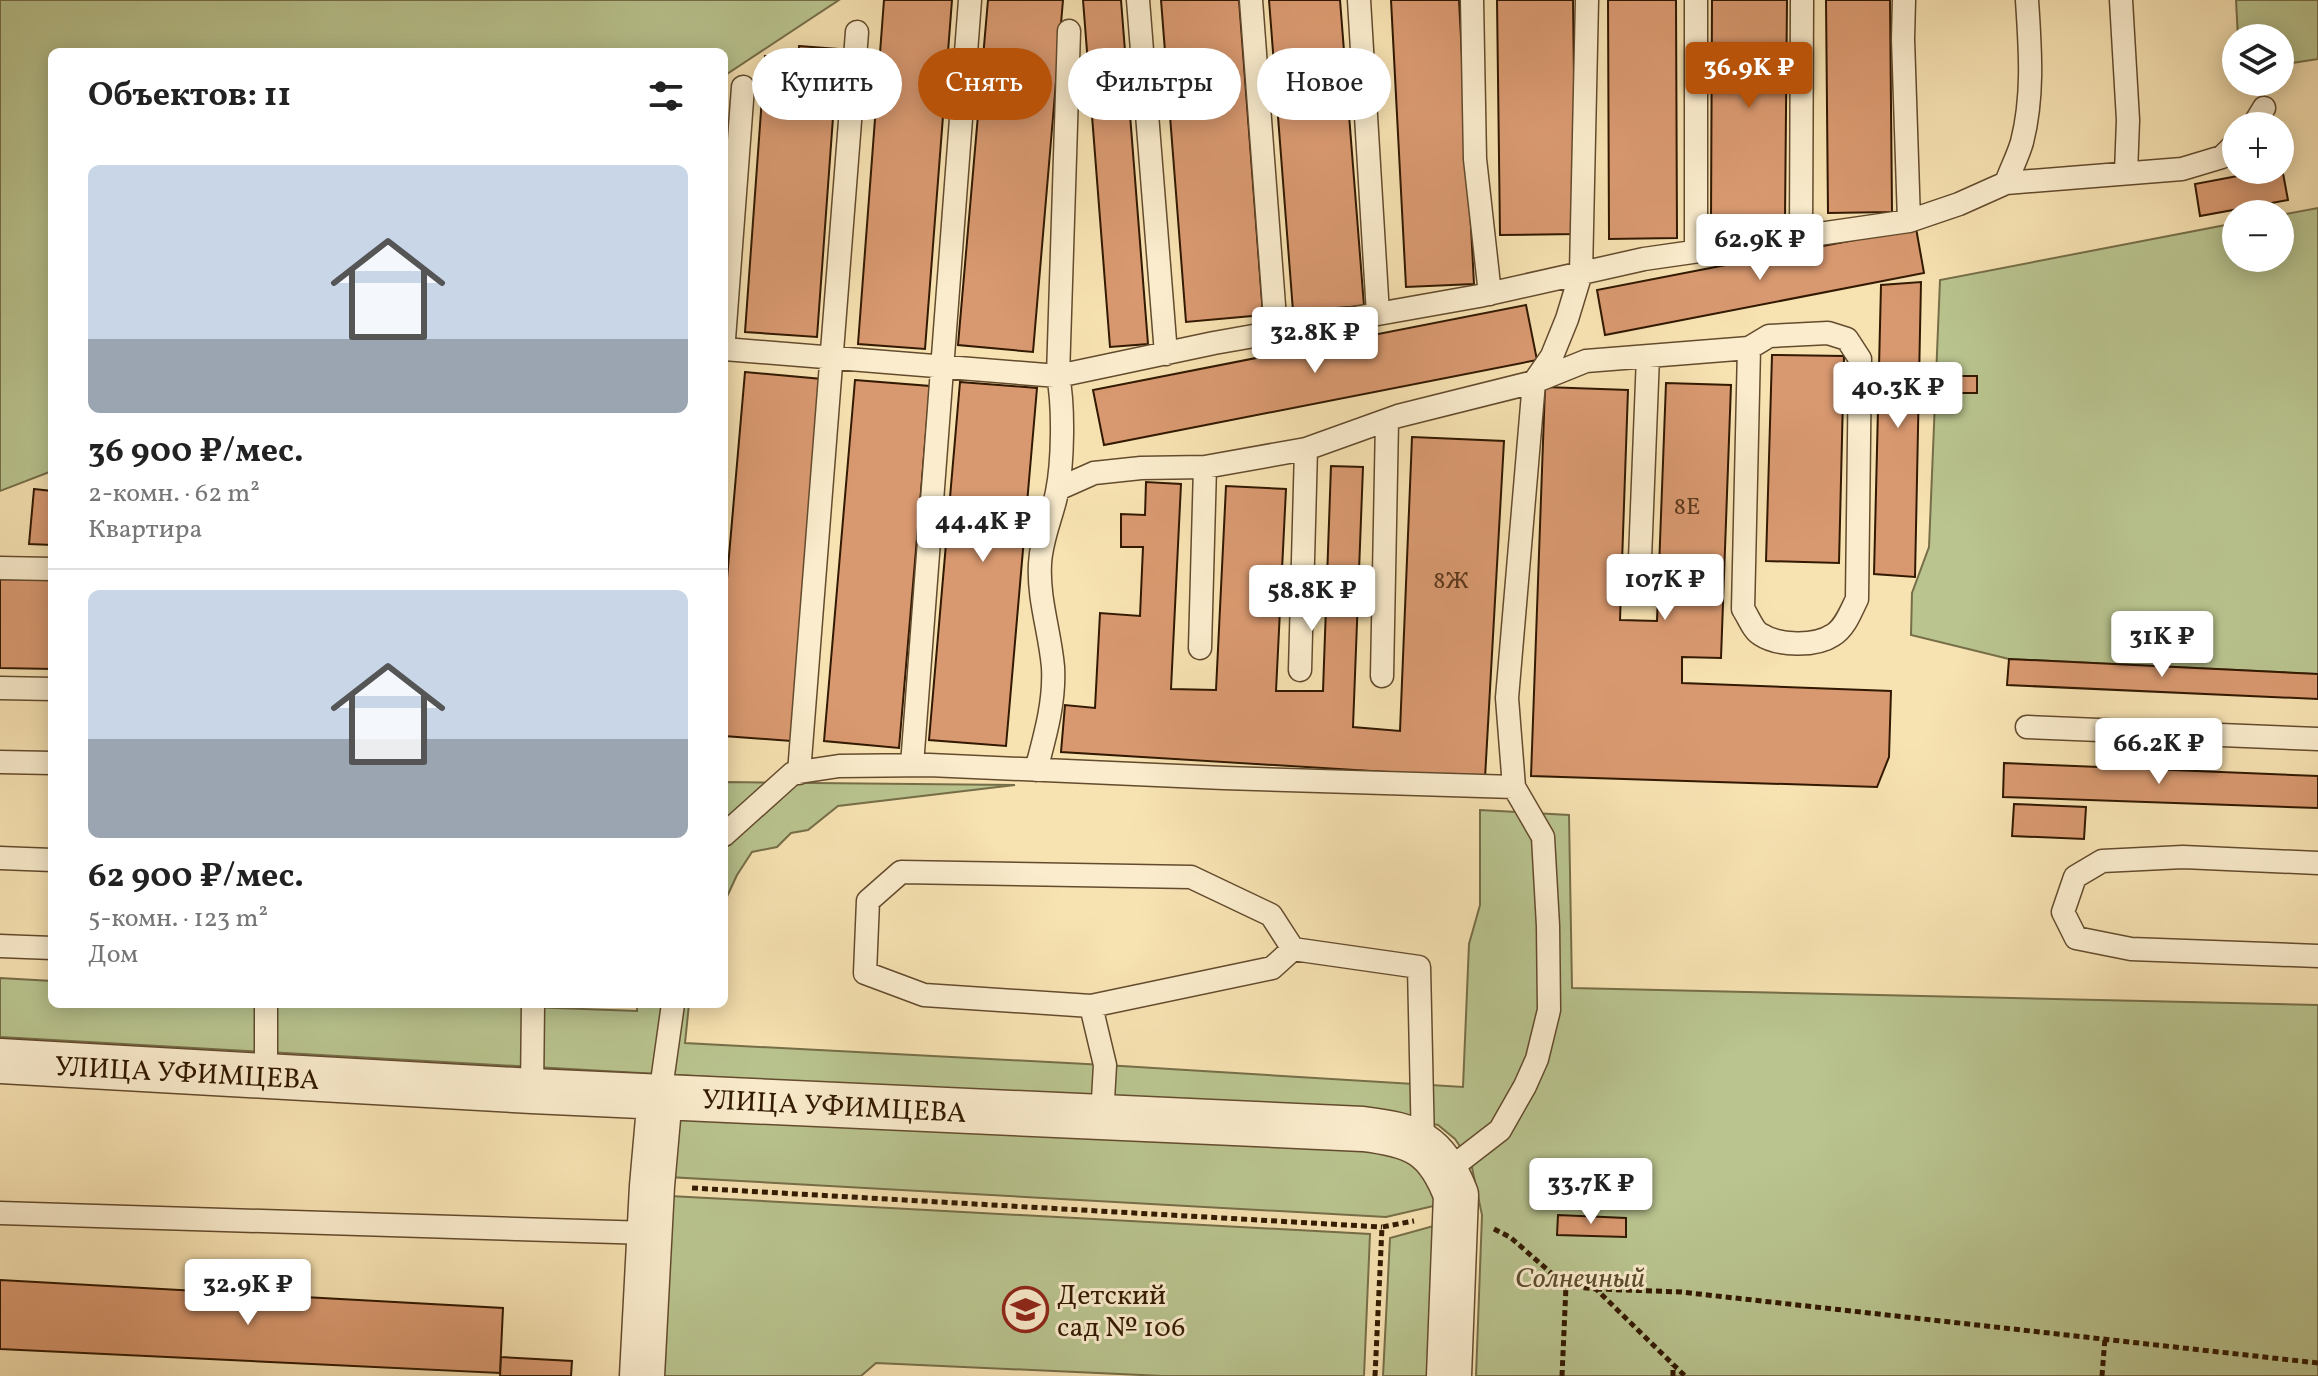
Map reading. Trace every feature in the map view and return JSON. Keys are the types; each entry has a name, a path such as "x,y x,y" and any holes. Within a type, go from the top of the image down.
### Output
{"street":[{"name":"УЛИЦА УФИМЦЕВА","path":"0,1061 532,1091 1363,1129 1398,1133 1435,1158"},
{"path":"642,1376 660,1096"},
{"path":"1435,1158 1456,1195 1449,1376"}],"lane":[{"path":"912,765 970,0"},
{"path":"1138,0 1166,354"},
{"path":"1251,0 1276,332"},
{"path":"1359,0 1378,314"},
{"path":"1472,0 1475,159 1490,294"},
{"path":"1293,949 1272,968 1091,1006 924,995 865,973 868,901 901,872 1191,877 1271,915 1293,949 1419,967 1435,1158 1500,1130 1537,1059 1549,1010 1543,837 1514,787 1507,698 1534,382 1552,356 1581,273 1587,0"},
{"path":"1696,0 1696,251"},
{"path":"1801,236 1802,0"},
{"path":"1904,0 1909,221"},
{"path":"2006,183 2022,142 2028,107 2031,71 2027,0"},
{"path":"2121,0 2128,120 2126,173"},
{"path":"1036,770 1050,718 1053,670 1048,622 1040,591 1040,555 1058,489 1062,395 1058,376 1069,31"},
{"path":"799,773 857,32"},
{"path":"728,286 743,87"},
{"path":"728,349 1058,376 1276,332 1490,294 1644,259 1909,221 1959,204 2006,183 2182,169 2222,157"},
{"path":"1058,489 1094,473 1141,468 1205,467 1306,449 1470,396 1534,382 1586,361 1749,348 1769,336 1828,333 1847,339 1860,359 1857,599 1834,635 1811,643 1779,641 1758,634 1743,609 1749,348"},
{"path":"1639,584 1648,356"},
{"path":"1382,676 1387,421"},
{"path":"1300,670 1306,449"},
{"path":"1200,648 1205,467"},
{"path":"0,568 48,569"},
{"path":"0,688 48,689"},
{"path":"2027,727 2318,739"},
{"path":"0,762 48,763"},
{"path":"728,831 793,773 839,766 912,765 1514,787"},
{"path":"2318,863 2183,857 2102,861 2075,877 2063,912 2076,938 2131,949 2318,956"},
{"path":"0,858 48,860"},
{"path":"0,946 48,948"},
{"path":"1091,1006 1105,1065 1102,1117"},
{"path":"266,1008 266,1076"},
{"path":"532,1091 533,1008"},
{"path":"660,1096 672,1008"},
{"path":"0,1213 649,1233"}],"path":[{"path":"652,1186 1382,1227"},
{"path":"1562,1376 1566,1286"},
{"path":"1596,1289 1681,1292 2318,1363"},
{"path":"2102,1376 2105,1338"},
{"path":"1673,1364 1673,1376"}],"green space":[{"path":"0,0 839,0 766,48 752,48 752,57 728,73 728,48 48,48 48,473 0,491"},
{"path":"2236,0 2318,0 2318,59 2294,63 2294,24 2237,24"},
{"path":"2318,208 2318,674 2009,659 1911,635 1912,593 1929,547 1940,280 2222,226 2222,272 2294,272 2294,212"},
{"path":"728,782 1015,785 838,806 808,830 791,833 777,847 752,852 728,894"},
{"name":"Солнечный","path":"1480,810 1569,815 1572,988 2318,1005 2318,1376 1476,1376 1482,1215 1471,1163 1455,1139 1438,1125 1387,1115 0,1037 0,978 48,981 48,1008 554,1008 637,1011 637,1008 689,1008 685,1043 1463,1087 1469,944 1480,905"},
{"path":"681,1116 1403,1151 1425,1169 1442,1204 1386,1217 668,1177 671,1139"},
{"name":"Детский сад № 106","path":"670,1196 1370,1234 1364,1376 1163,1376 876,1363 861,1376 663,1376"},
{"path":"1437,1225 1436,1376 1383,1376 1390,1238"}],"building":[{"path":"884,0 952,0 948,48 918,48 918,120 943,120 925,349 858,344 875,120 902,120 902,48 880,48"},
{"path":"988,0 1063,0 1033,352 958,345 978,120 1052,120 1052,48 984,48"},
{"path":"1083,0 1121,0 1125,48 1087,48"},
{"path":"1161,0 1239,0 1263,315 1186,322 1170,120 1241,120 1241,48 1165,48"},
{"path":"1269,0 1340,0 1344,48 1273,48"},
{"path":"1391,0 1459,0 1474,284 1406,287"},
{"path":"1497,0 1573,0 1576,234 1500,235"},
{"path":"1608,0 1676,0 1677,238 1609,239"},
{"path":"1712,0 1787,0 1785,221 1711,221"},
{"path":"1826,0 1890,0 1892,212 1828,213"},
{"path":"760,120 833,120 817,337 745,332"},
{"path":"1092,120 1130,120 1148,344 1110,347"},
{"path":"1278,120 1349,120 1364,306 1293,311"},
{"path":"2222,179 2222,184 2285,184 2288,200 2222,200 2222,212 2200,216 2195,184"},
{"path":"1916,228 1924,273 1605,335 1597,290"},
{"path":"1921,282 1915,577 1874,574 1881,285"},
{"path":"1526,305 1537,360 1104,445 1093,390"},
{"path":"1772,355 1844,356 1839,563 1766,561"},
{"path":"745,372 822,379 791,741 728,736 728,567"},
{"path":"1956,376 1977,376 1977,393 1956,393"},
{"path":"855,380 930,386 899,748 824,741"},
{"path":"960,382 1037,388 1006,746 929,740"},
{"path":"1666,383 1731,385 1721,658 1682,657 1682,683 1891,691 1889,757 1877,787 1531,776 1545,387 1628,390 1620,620 1657,621"},
{"path":"1412,437 1504,441 1485,778 1061,752 1065,705 1095,708 1100,613 1140,616 1143,547 1121,547 1121,514 1145,515 1146,482 1181,484 1171,689 1216,690 1226,486 1286,489 1276,691 1323,691 1331,466 1363,467 1353,727 1400,731"},
{"path":"34,489 48,491 48,545 29,544"},
{"path":"0,579 48,580 48,669 0,668"},
{"path":"2009,659 2318,674 2318,699 2007,685"},
{"path":"2004,763 2318,776 2318,808 2003,797"},
{"path":"2014,804 2086,807 2084,839 2012,836"},
{"path":"1558,1215 1626,1218 1626,1237 1557,1235"},
{"path":"0,1280 503,1308 500,1373 0,1349"},
{"path":"501,1357 572,1361 571,1376 500,1376"}],"place":[{"name":"Детский сад № 106","path":"1026,1310"}]}
